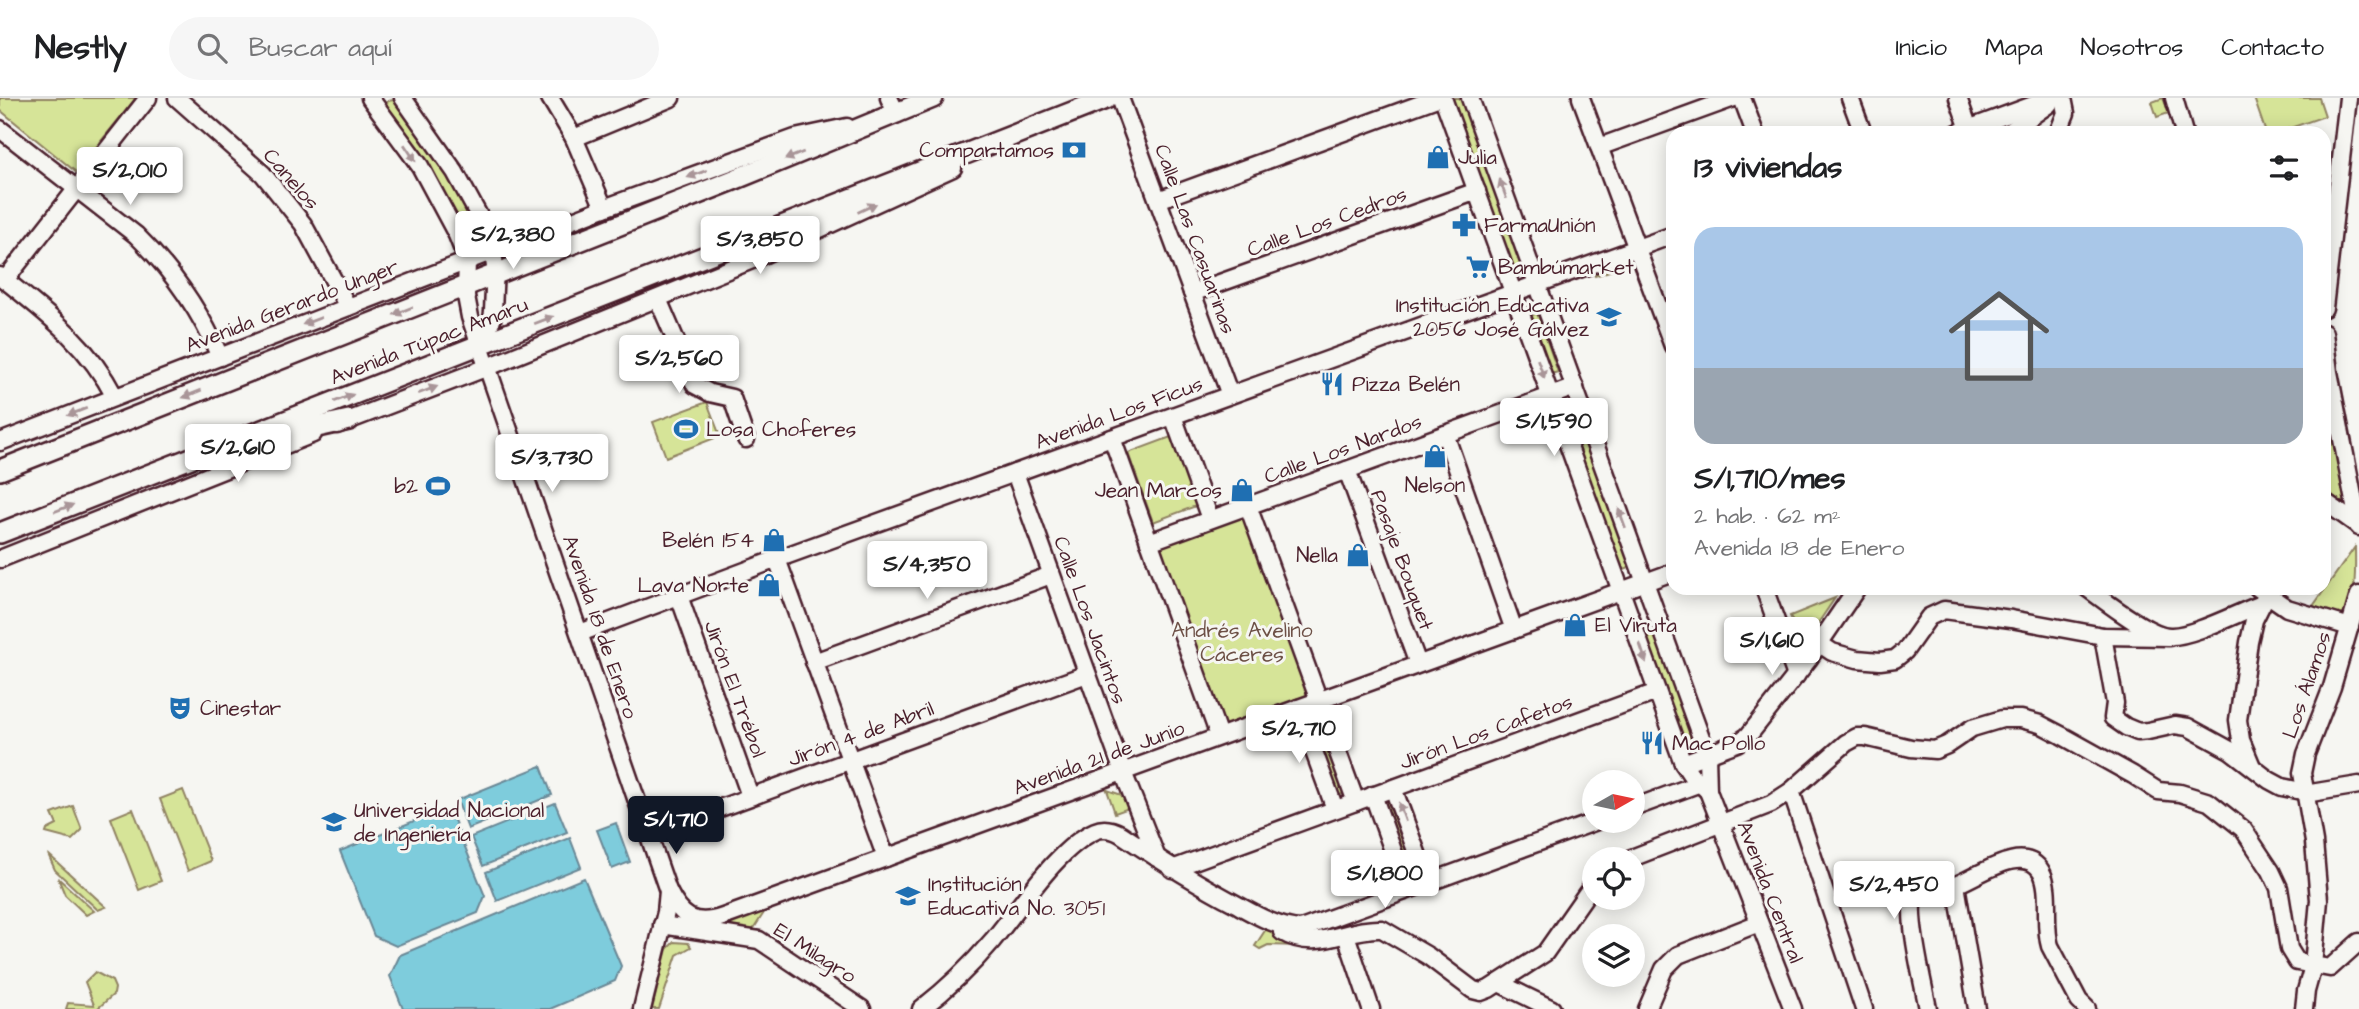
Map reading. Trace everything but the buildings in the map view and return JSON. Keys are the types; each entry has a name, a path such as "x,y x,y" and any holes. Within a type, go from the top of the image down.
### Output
{"main road":[{"name":"Avenida Túpac Amaru","path":"0,533 1108,98"},
{"name":"Avenida Túpac Amaru","path":"0,470 495,275 889,111 927,99"},
{"path":"216,449 349,420"}],"street":[{"path":"115,397 99,367 68,332 2,278 148,98"},
{"name":"Canelos","path":"177,98 263,174 303,224 348,307"},
{"path":"370,98 420,166 457,235 467,260"},
{"path":"403,98 455,172 494,250 492,320 480,345"},
{"path":"550,98 574,138 604,208"},
{"path":"574,138 671,98"},
{"name":"Calle Las Casuarinas","path":"1120,98 1230,395"},
{"path":"1158,200 1440,98 1477,191 1683,763 1705,785"},
{"path":"1470,98 1707,754 1705,785"},
{"path":"1581,98 1666,327"},
{"path":"1599,147 1734,98"},
{"path":"1742,98 1752,126"},
{"path":"1850,98 1860,126"},
{"path":"1958,98 1962,126"},
{"path":"1976,126 2052,98"},
{"path":"2018,126 2057,98"},
{"path":"2061,126 2066,113 2063,98"},
{"path":"2174,98 2181,126"},
{"path":"2331,226 2352,120 2348,98"},
{"name":"Avenida Gerardo Unger","path":"0,442 604,208 795,138 889,111"},
{"path":"0,129 136,234 169,270 199,312 220,357"},
{"path":"0,559 658,299 816,232 967,162 1008,136"},
{"name":"Calle Los Cedros","path":"1192,293 1477,191"},
{"name":"Avenida Los Ficus","path":"580,633 777,559 1666,238"},
{"name":"Avenida 18 de Enero","path":"467,260 470,317 668,891 662,925"},
{"path":"658,299 692,382 705,391 732,398 746,439"},
{"name":"Calle Los Nardos","path":"1149,542 1574,387"},
{"path":"2331,394 2359,526"},
{"path":"1173,416 1210,519"},
{"path":"1445,434 1514,630"},
{"path":"1112,438 1219,737"},
{"name":"Pasaje Bouquet","path":"1347,470 1418,664"},
{"name":"Calle Los Jacintos","path":"1014,473 1157,858"},
{"path":"1248,506 1356,802"},
{"path":"2331,506 2359,526"},
{"path":"777,559 886,858"},
{"name":"Avenida 21 de Junio","path":"668,891 686,916 698,921 713,921 1666,574"},
{"path":"814,662 1051,575"},
{"path":"1767,595 1796,676"},
{"path":"1683,763 1743,740 1796,676 1852,595"},
{"path":"2098,595 2155,633 2169,637"},
{"path":"1820,644 1832,652 1857,659 1895,659 1905,651 1930,617 1944,610 2103,636 2169,637 2184,635 2262,595"},
{"path":"2262,595 2291,609 2350,627"},
{"path":"2253,767 2241,740 2238,720 2249,642 2262,595"},
{"name":"Los Álamos","path":"2304,1009 2313,966 2319,900 2314,842 2302,773 2306,754 2332,687 2359,595"},
{"name":"Jirón El Trébol","path":"679,596 750,796"},
{"path":"2103,636 2115,702 2113,718 2126,727 2138,732 2148,732 2175,725 2183,726 2230,750 2277,785 2318,792 2359,786"},
{"name":"Jirón 4 de Abril","path":"649,834 1087,674"},
{"name":"Jirón Los Cafetos","path":"1172,869 1657,692"},
{"path":"1298,708 1335,809"},
{"path":"1645,853 1771,803 1791,791 1846,743 1857,737 1936,750 1972,728 2002,719 2016,718 2062,735 2158,791 2202,798 2237,822 2255,845 2276,880 2291,953 2297,962 2330,968 2359,942"},
{"path":"1645,804 1705,785"},
{"name":"Avenida Central","path":"1705,785 1793,1009"},
{"path":"1393,788 1428,883"},
{"path":"1791,791 1864,1009"},
{"path":"1373,795 1408,890"},
{"path":"1256,915 1287,927 1301,929 1582,827"},
{"path":"921,1009 944,990 990,943 1050,870 1097,830 1110,829 1121,834 1172,869 1302,941 1382,929 1428,956 1473,990 1485,991 1549,949 1582,901"},
{"path":"1928,1009 1913,925 1913,901 1917,893 1923,889 1956,885 2007,861 2023,860 2039,868 2045,882 2050,946 2073,992 2087,1009"},
{"path":"1956,885 1977,1009"},
{"path":"1647,1009 1664,970 1673,959 1685,951 1759,923"},
{"path":"642,1009 662,925"},
{"name":"El Milagro","path":"662,925 759,940 862,1009"},
{"path":"1346,935 1371,1009"},
{"path":"1499,983 1552,1009"}],"green space":[{"path":"0,98 136,98 76,172 0,110"},
{"path":"1450,98 1461,98 1524,271 1514,274"},
{"path":"2163,98 2169,113 2157,117 2152,102"},
{"path":"2254,98 2319,98 2325,116 2296,126 2264,126"},
{"path":"397,100 458,190 479,234 469,239 466,237 385,106 388,101"},
{"path":"1633,257 1635,262 1595,276 1593,272"},
{"path":"1537,313 1558,372 1551,374 1530,316"},
{"name":"Losa Choferes","path":"707,402 720,436 666,457 653,422"},
{"path":"1575,410 1632,567 1622,571 1565,414"},
{"path":"2332,414 2348,505 2331,495"},
{"path":"1171,437 1196,506 1153,522 1128,453"},
{"name":"Andrés Avelino Cáceres","path":"1245,514 1311,697 1225,728 1158,546"},
{"path":"2355,547 2353,596 2346,612 2340,615 2333,615 2313,606 2321,595 2331,595 2331,581"},
{"path":"1835,598 1806,641 1801,641 1790,616"},
{"path":"1656,630 1694,736 1682,741 1643,635"},
{"path":"1312,714 1318,715 1345,791 1341,795 1335,794 1308,719"},
{"path":"183,790 211,861 188,871 160,799"},
{"path":"1107,790 1122,795 1129,808 1115,813"},
{"path":"1386,800 1390,801 1417,877 1411,879 1384,803"},
{"path":"73,806 82,830 72,840 46,833 57,825 52,814"},
{"path":"133,809 161,881 139,890 111,818"},
{"path":"48,854 106,907 98,910 55,870"},
{"path":"58,878 94,911 86,915 65,895"},
{"path":"767,908 751,933 713,927"},
{"path":"1266,929 1300,946 1268,945 1260,949 1255,946"},
{"path":"674,942 688,943 691,947 677,955 659,1009 652,1009 667,949"},
{"path":"95,972 112,981 114,994 97,1009 66,1009 68,1003 94,1005 85,982"}],"water":[{"path":"541,766 552,795 468,829 457,800"},
{"path":"555,803 567,832 483,866 471,837"},
{"path":"436,812 454,820 485,896 478,913 396,946 374,936 340,851"},
{"path":"616,823 630,862 612,869 597,830"},
{"path":"570,838 581,867 497,901 486,872"},
{"path":"584,878 621,966 615,981 550,1009 403,1009 390,976 400,955"}],"place":[{"name":"Compartamos","path":"1074,150"},
{"name":"Julia","path":"1438,157"},
{"name":"FarmaUnión","path":"1464,225"},
{"name":"Bambúmarket","path":"1478,267"},
{"name":"Institución Educativa 2056 José Gálvez","path":"1609,317"},
{"name":"Pizza Belén","path":"1332,384"},
{"name":"Losa Choferes","path":"686,429"},
{"name":"Nelson","path":"1435,456"},
{"name":"b2","path":"438,486"},
{"name":"Jean Marcos","path":"1242,490"},
{"name":"Belén 154","path":"774,540"},
{"name":"Nella","path":"1358,555"},
{"name":"Lava Norte","path":"769,585"},
{"name":"El Viruta","path":"1575,625"},
{"name":"Cinestar","path":"180,708"},
{"name":"Mac Pollo","path":"1652,743"},
{"name":"Universidad Nacional de Ingeniería","path":"334,822"},
{"name":"Institución Educativa No. 3051","path":"908,896"}]}
